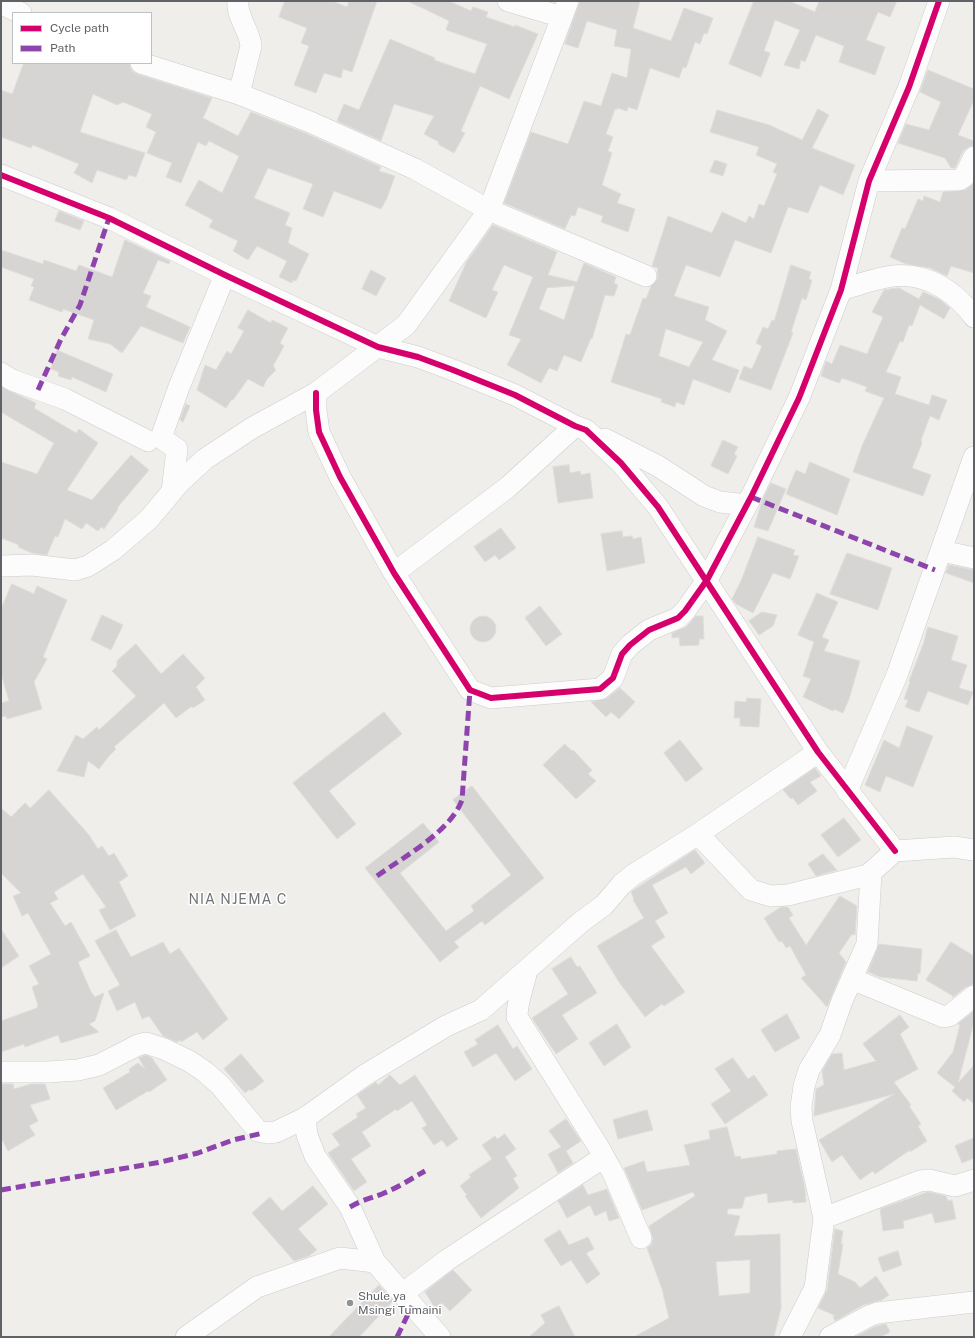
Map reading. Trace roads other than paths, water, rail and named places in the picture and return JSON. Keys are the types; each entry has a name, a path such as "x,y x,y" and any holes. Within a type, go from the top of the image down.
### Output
{"street":[{"path":"2,566 32,566 75,570 83,569 114,550 149,519 172,492 205,459 252,428 316,393 406,325 489,210 565,9 508,1"},
{"path":"316,393 316,410 319,432 340,477 394,573 470,690 490,698 600,689 612,678 622,654 630,645 649,630 682,615 707,580 737,520 747,505 799,398 841,290 869,180 909,87 939,1"},
{"path":"236,3 250,38 251,46 239,94"},
{"path":"1,4 19,12"},
{"path":"144,64 239,94 310,122 415,169 489,210 646,276"},
{"path":"869,180 959,180 964,177 974,157"},
{"path":"1,175 109,218 225,275 378,347 418,357 515,395 658,466 704,496 720,502 747,505"},
{"path":"841,290 880,278 904,274 919,276 953,293 974,317"},
{"path":"172,492 177,449 164,440 162,434 179,387 225,275"},
{"path":"1,373 12,380 65,399 148,441"},
{"path":"394,573 508,487 581,428"},
{"path":"581,428 621,463 658,507 818,752 895,851"},
{"path":"847,791 897,675 974,457"},
{"path":"942,551 974,558"},
{"path":"1,1072 48,1072 78,1070 99,1065 138,1045 146,1043 164,1049 189,1061 204,1071 220,1085 258,1131 268,1133 276,1132 305,1118 365,1075 446,1026 482,1010 604,905 622,884 633,875 698,834 818,752"},
{"path":"698,834 751,890 770,896 788,895 861,878 871,873 895,851 954,847 974,850"},
{"path":"790,1337 815,1288 824,1218 801,1107 804,1086 809,1070 830,1034 868,944 871,873"},
{"path":"527,970 523,991 517,1008 517,1017 604,1157 641,1238"},
{"path":"852,979 944,1017 949,1016 974,996"},
{"path":"482,1010 502,1011 517,1017"},
{"path":"305,1118 306,1135 315,1156 350,1207 375,1262 440,1337"},
{"path":"402,1294 447,1260 604,1157"},
{"path":"824,1218 920,1181 929,1180 954,1186 974,1180"},
{"path":"186,1337 257,1287 340,1258 375,1262"},
{"path":"830,1337 864,1318 877,1313 974,1302"}],"place":[{"name":"Shule ya Msingi Tumaini","path":"350,1303"}],"district":[{"name":"NIA NJEMA C","path":"238,900"}]}
